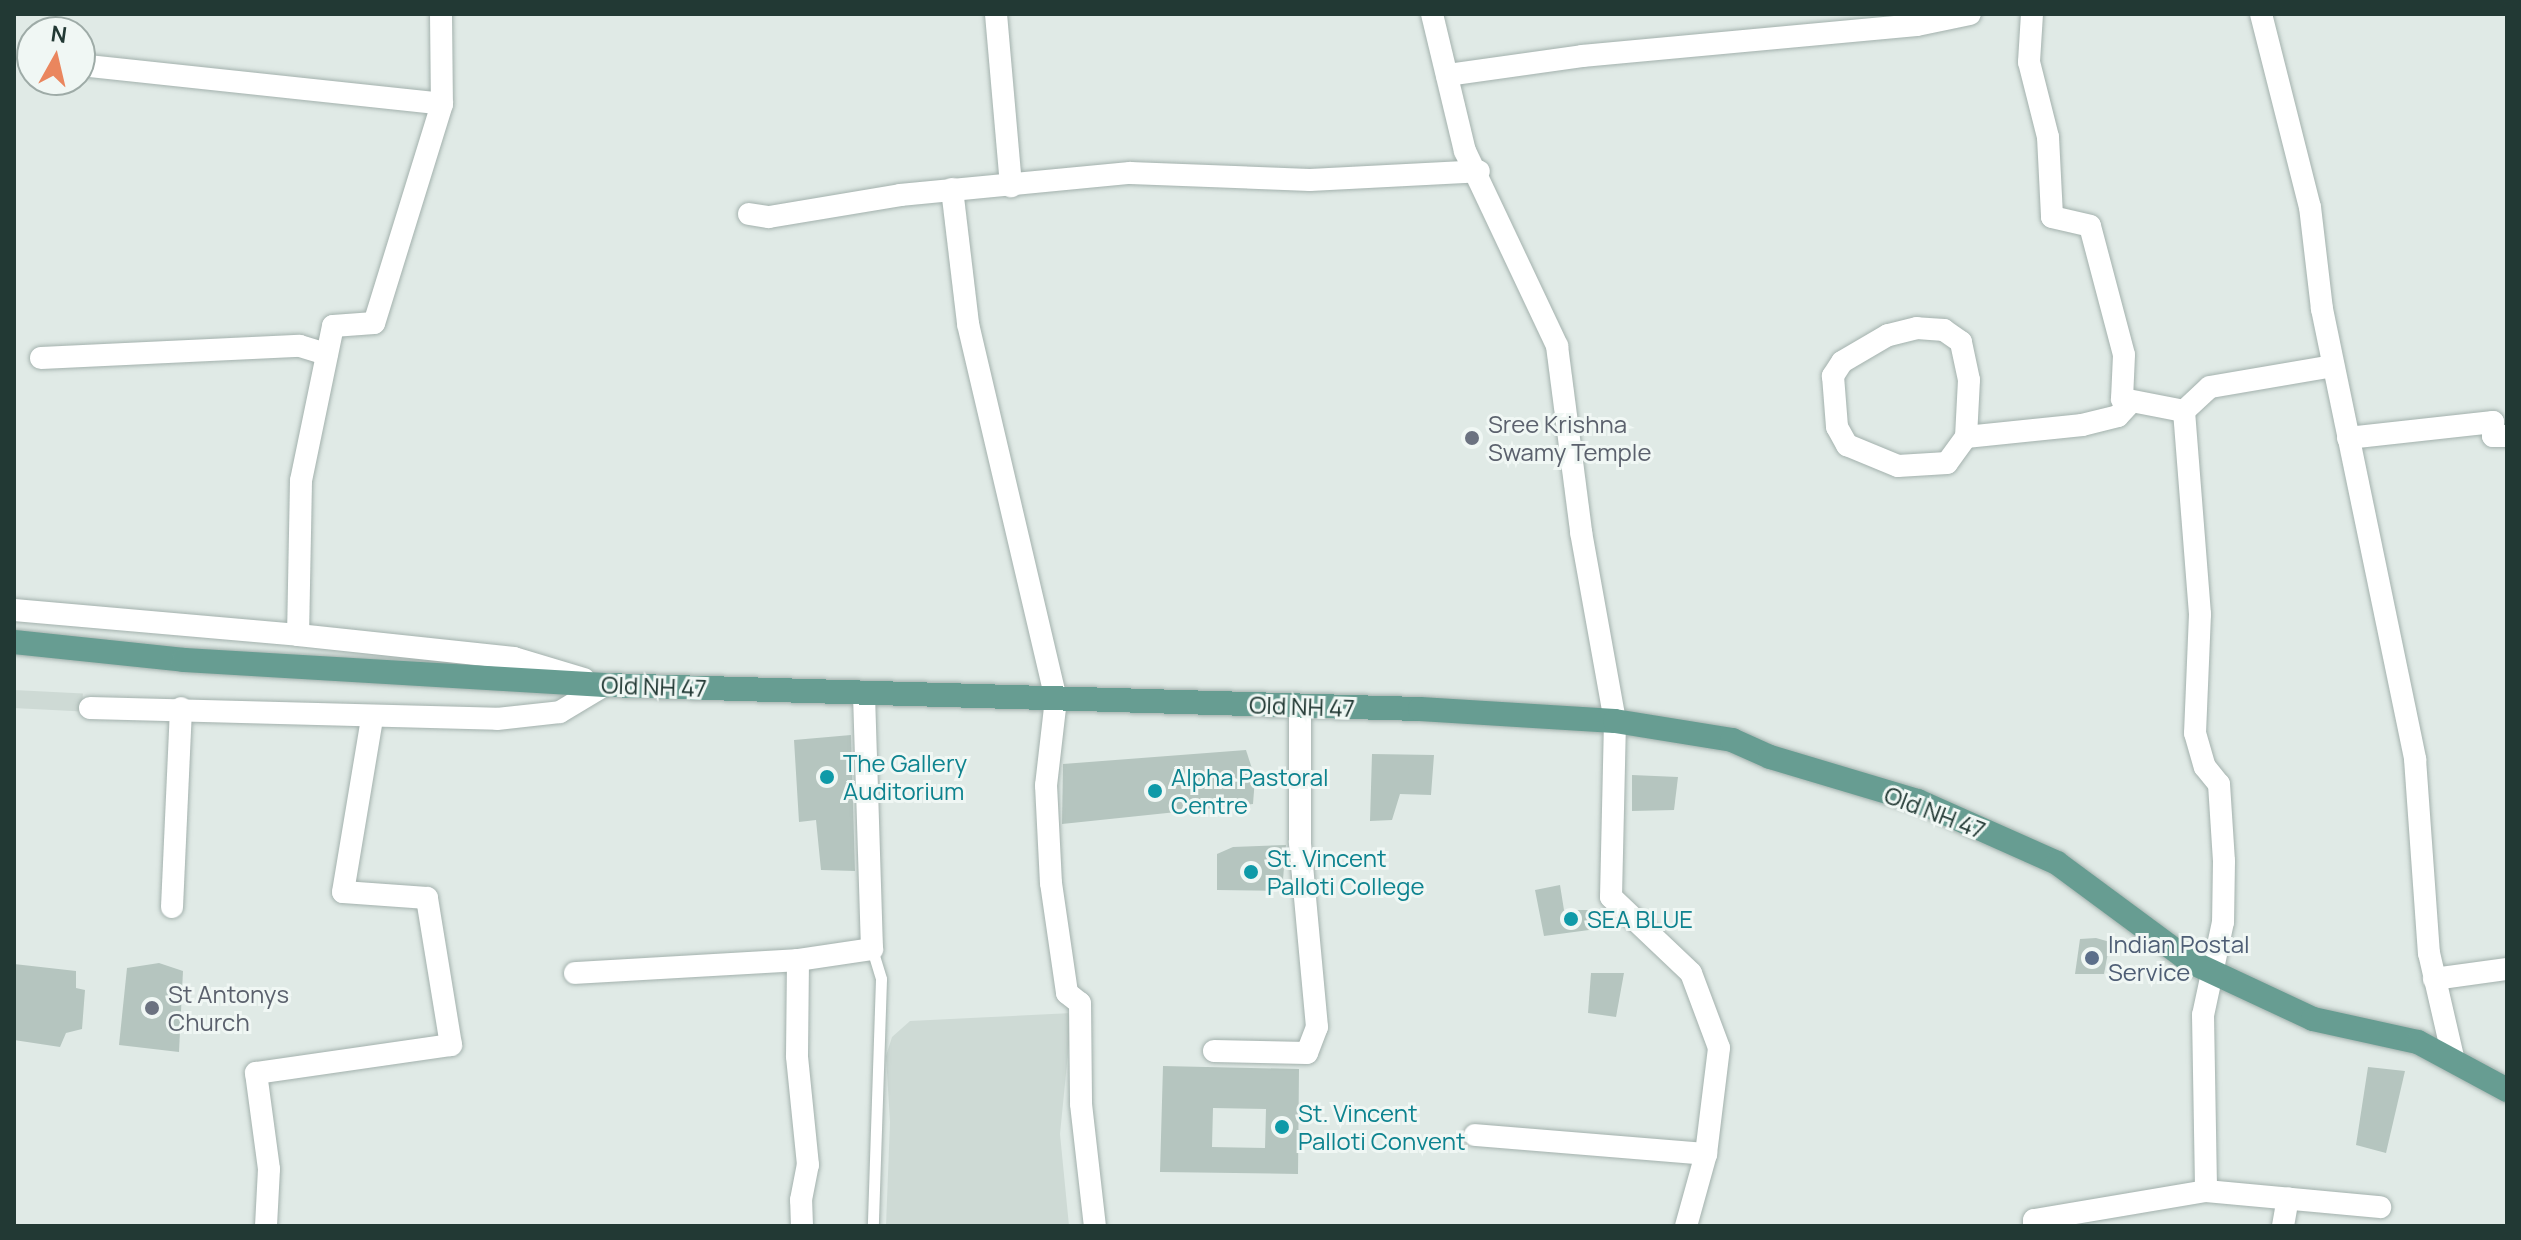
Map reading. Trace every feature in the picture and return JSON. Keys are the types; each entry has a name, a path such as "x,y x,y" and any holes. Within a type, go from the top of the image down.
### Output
{"main road":[{"name":"Old NH 47","path":"14,642 184,660 605,685 1300,706 1615,721 1732,740 1770,757 1918,801 2057,863 2191,962 2313,1019 2418,1042 2453,1057 2507,1090"}],"street":[{"path":"298,635 301,481 333,326 374,323 442,104 441,14"},
{"path":"996,14 1011,186"},
{"path":"1432,14 1465,151 1479,171 1557,346 1581,532 1615,721 1611,897 1691,973 1719,1048 1706,1154 1686,1226"},
{"path":"1447,75 1917,25 1970,14"},
{"path":"2032,14 2029,62 2048,137 2052,217 2090,226 2124,355 2122,399 2184,411"},
{"path":"2261,14 2310,207 2333,366 2415,759 2434,979 2453,1057"},
{"path":"96,67 442,104"},
{"path":"749,214 769,217 952,189 1130,173 1310,180 1479,171"},
{"path":"952,189 968,324 1056,699 1046,785 1051,883 1067,993 1080,1003 1081,1104 1095,1226"},
{"path":"1966,437 1967,371 1961,342 1944,330 1917,328 1888,335 1842,362 1833,376 1837,427 1847,445 1860,453 1898,466 1930,468 1947,463 1966,437 2082,425 2118,416 2131,402"},
{"path":"41,358 300,346 327,354"},
{"path":"2184,411 2210,387 2333,366"},
{"path":"2184,411 2200,614 2195,733 2205,767 2219,784 2224,824 2223,922 2203,1015 2201,1065 2206,1191"},
{"path":"2348,438 2493,422 2493,436 2507,436"},
{"path":"14,610 514,658 605,685"},
{"path":"90,708 181,708 372,719 497,719 560,712 605,685"},
{"path":"575,973 798,960 872,949 864,693"},
{"path":"1214,1051 1307,1053 1317,1027 1300,842 1300,706"},
{"path":"172,907 181,708"},
{"path":"266,1226 269,1169 256,1073 451,1045 427,898 343,892 372,719"},
{"path":"798,960 797,1056 808,1165 801,1200 802,1226"},
{"path":"2434,979 2507,969"},
{"path":"1475,1135 1706,1154"},
{"path":"2034,1226 2034,1220 2206,1191 2380,1207"},
{"path":"2283,1226 2288,1198"}],"lane":[{"path":"872,949 881,979 873,1226"}],"shaded area":[{"path":"14,690 83,694 82,712 14,708"},
{"path":"1072,1013 1060,1134 1069,1226 886,1226 890,1122 886,1056 892,1037 910,1021"}],"building":[{"name":"The Gallery Auditorium","path":"851,735 855,871 821,870 816,820 799,822 794,740"},
{"name":"Alpha Pastoral Centre","path":"1246,750 1255,778 1253,804 1062,824 1063,764"},
{"path":"1372,754 1434,755 1431,795 1400,794 1392,820 1370,821"},
{"path":"1632,775 1678,777 1674,810 1632,811"},
{"name":"St. Vincent Palloti College","path":"1286,845 1282,891 1217,890 1217,854 1233,847"},
{"name":"SEA BLUE","path":"1560,885 1564,910 1600,910 1604,928 1544,936 1535,890"},
{"name":"Indian Postal Service","path":"2096,938 2110,942 2104,974 2075,974 2080,939"},
{"name":"St Antonys Church","path":"159,963 183,971 179,1052 119,1045 127,968"},
{"path":"14,964 76,971 76,988 85,990 82,1029 66,1033 60,1047 14,1040"},
{"path":"1591,973 1624,973 1616,1017 1588,1013"},
{"name":"St. Vincent Palloti Convent","path":"1163,1066 1299,1069 1298,1174 1160,1172","holes":["1213,1108 1266,1109 1265,1148 1212,1147"]},
{"path":"2368,1067 2405,1071 2386,1153 2356,1145"}],"place":[{"name":"Sree Krishna Swamy Temple","path":"1472,438"},
{"name":"The Gallery Auditorium","path":"827,777"},
{"name":"Alpha Pastoral Centre","path":"1155,791"},
{"name":"St. Vincent Palloti College","path":"1251,872"},
{"name":"SEA BLUE","path":"1571,919"},
{"name":"Indian Postal Service","path":"2092,958"},
{"name":"St Antonys Church","path":"152,1008"},
{"name":"St. Vincent Palloti Convent","path":"1282,1127"}]}
